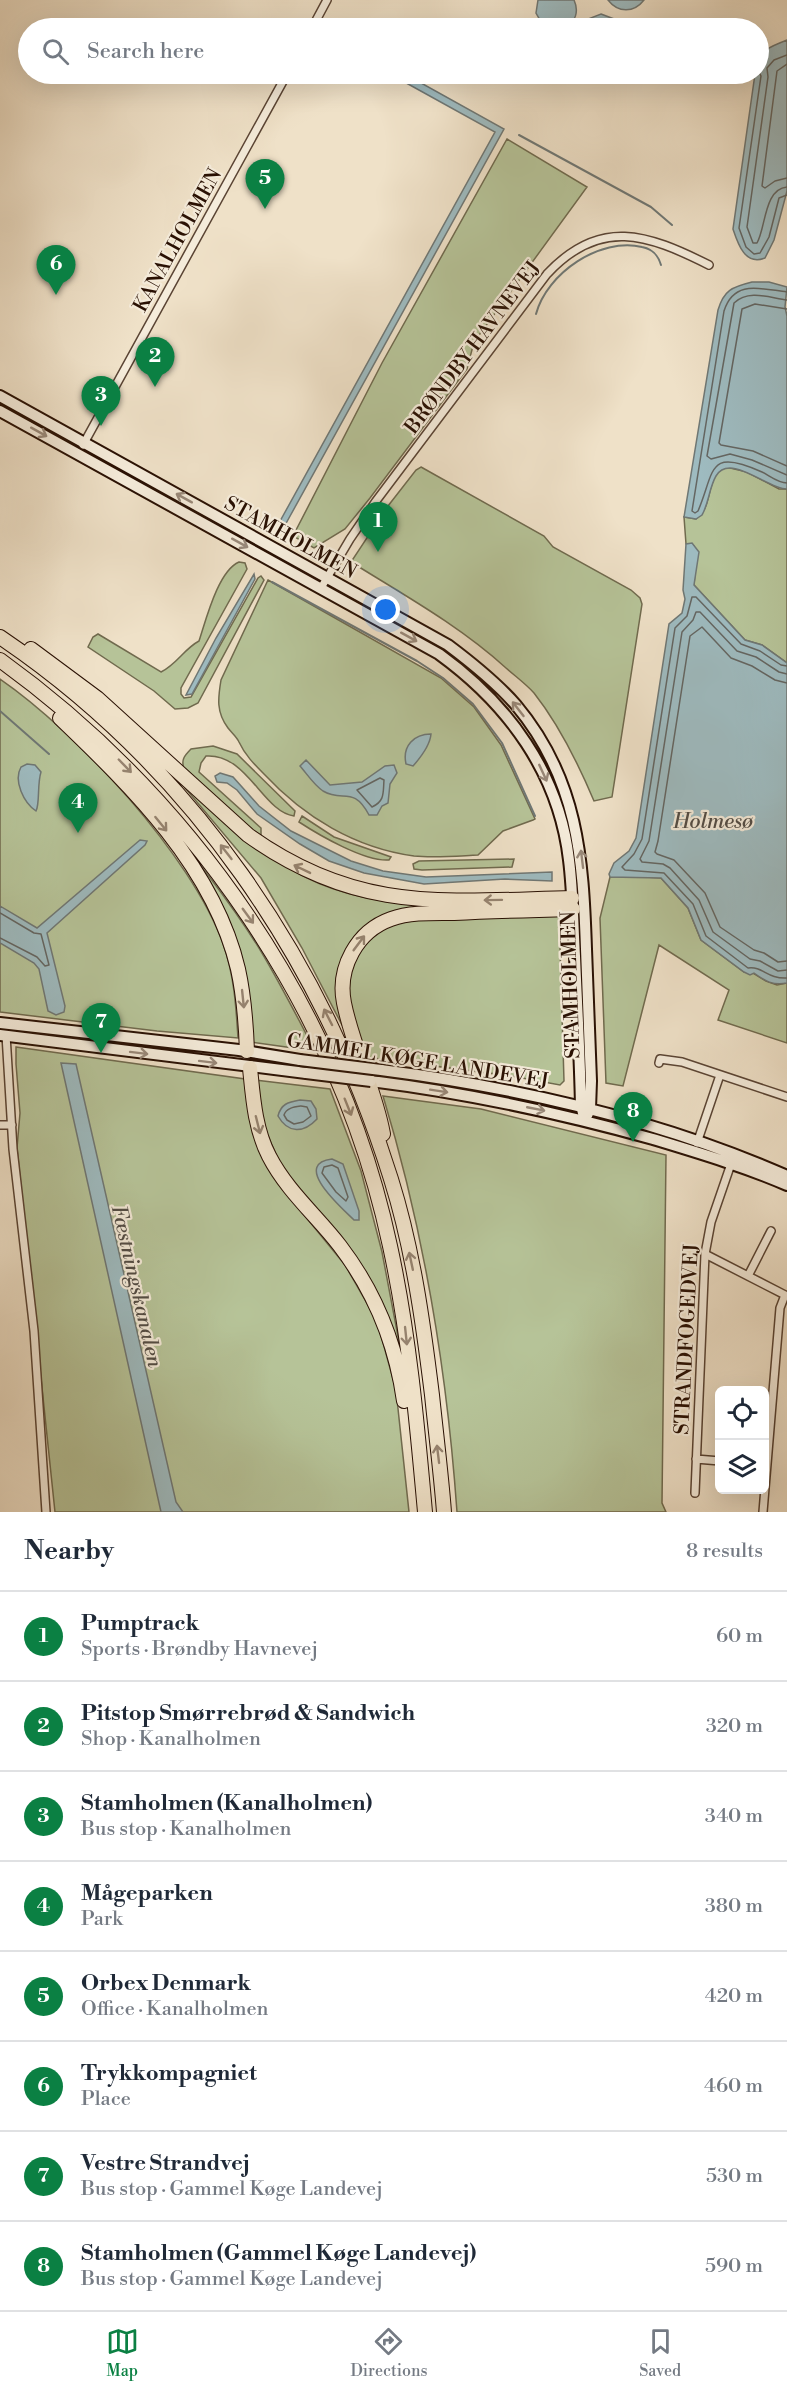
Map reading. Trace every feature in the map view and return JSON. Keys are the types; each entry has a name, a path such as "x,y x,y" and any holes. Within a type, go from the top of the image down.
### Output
{"highway":[{"path":"0,629 51,661 97,698 248,835 270,851 317,876 368,892 421,900 576,903"},
{"path":"0,637 52,675 129,741 193,811 232,859 271,916 310,981 338,1035 363,1094 392,1180"},
{"path":"0,660 107,747 179,823 268,944 323,1047 360,1142 390,1244 403,1313 425,1510"},
{"path":"0,665 40,699 101,757 164,828 198,877 219,915 238,969 247,1051"},
{"path":"444,1512 422,1316 379,1113 351,1032 344,1003 344,973 355,946 376,926 404,915 576,903"},
{"path":"250,1068 253,1106 269,1156 289,1187 339,1245 364,1280 382,1315 402,1386 414,1473 425,1510"}],"street":[{"path":"317,18 327,0"},
{"name":"KANALHOLMEN","path":"78,454 281,84"},
{"name":"BRØNDBY HAVNEVEJ","path":"321,588 376,501 558,261 588,243 622,236 656,241 708,265"},
{"name":"STAMHOLMEN","path":"0,396 448,645 476,665 517,706 546,749 564,789 580,846 576,903"},
{"name":"STAMHOLMEN","path":"0,411 439,654 465,674 505,713 535,757 552,792 566,837 576,903 585,1120"},
{"name":"GAMMEL KØGE LANDEVEJ","path":"0,1023 247,1051 493,1087 586,1108 787,1176"},
{"path":"3,1035 33,1331 46,1512"},
{"name":"GAMMEL KØGE LANDEVEJ","path":"3,1035 391,1084 488,1099 696,1146"},
{"path":"247,1051 250,1068"},
{"path":"659,1063 660,1059 682,1062 787,1097"},
{"path":"696,1146 720,1074"},
{"path":"0,1125 12,1125"},
{"name":"GAMMEL KØGE LANDEVEJ","path":"733,1158 787,1185"},
{"name":"STRANDFOGEDVEJ","path":"694,1493 705,1254 711,1222 733,1158"},
{"path":"748,1276 771,1231"},
{"path":"705,1254 786,1295 780,1308 768,1440"},
{"path":"696,1459 715,1461"},
{"path":"763,1512 764,1494"}],"green space":[{"path":"507,139 587,187 474,342 467,369 370,498 345,529 314,548 293,536 382,363"},
{"path":"421,467 544,536 553,547 631,590 640,598 642,604 612,797 594,801 560,732 534,693 524,683 470,638 351,562 388,506 416,470"},
{"path":"726,467 747,472 779,489 787,489 787,663 762,645 745,640 694,585 696,561 694,546 686,544 684,517 696,519 702,513 714,479"},
{"path":"239,562 245,563 247,569 181,688 184,698 191,697 258,578 261,576 264,580 198,703 188,708 175,709 154,691 88,647 93,637 98,634 161,672 199,641 219,585 225,575"},
{"path":"268,580 441,678 474,707 501,745 535,819 503,831 478,855 414,856 371,846 351,838 313,817 280,790 247,755 224,722 219,705 221,680"},
{"path":"0,679 63,730 96,763 129,798 186,873 208,910 227,955 234,990 238,1038 157,1031 0,1012"},
{"path":"213,746 237,754 295,811 294,816 273,805 233,764 220,758 206,756 199,772 261,828 261,837 237,819 184,769 184,758 191,749"},
{"path":"187,785 283,864 314,881 347,893 417,904 559,901 408,910 353,943 345,1025 342,1025 302,948 261,878 185,788"},
{"path":"148,801 236,913 276,977 315,1051 251,1042 239,960"},
{"path":"302,816 334,837 391,857 389,860 368,857 342,847 299,822"},
{"path":"514,859 512,867 422,870 414,869 413,864 419,861"},
{"path":"610,877 661,878 688,908 701,940 744,972 753,973 777,985 787,983 787,1043 718,1020 729,990 659,945 623,1086 606,1083 600,918"},
{"path":"559,913 564,1081 560,1085 511,1076 365,1057 349,1002 348,984 351,966 368,936 407,918"},
{"path":"16,1047 245,1079 249,1116 259,1146 283,1189 345,1265 377,1321 396,1390 409,1512 55,1512 17,1148 20,1113"},
{"path":"255,1080 330,1089 361,1171 382,1252 400,1347 396,1348 393,1337 283,1170 260,1118"},
{"path":"383,1096 481,1109 666,1155 662,1503 666,1512 457,1512 447,1406 432,1302 398,1147"}],"water":[{"path":"538,0 574,0 576,4 574,18 539,18 536,13"},
{"path":"608,0 644,0 636,7 626,10 616,7"},
{"path":"601,14 611,18 591,18"},
{"path":"787,40 787,191 774,240 765,258 758,260 752,259 743,252 733,229 754,84 769,84 769,49"},
{"path":"408,84 423,84 504,129 284,527 281,528 279,523 495,132"},
{"path":"752,282 769,282 787,287 785,307 787,316 787,489 779,488 740,470 730,468 722,470 716,476 702,515 696,519 684,517 718,310 723,298 730,290"},
{"name":"Holmesø","path":"692,543 699,552 694,585 745,640 762,645 787,663 787,983 773,983 754,973 750,975 744,972 701,940 688,908 661,878 610,877 609,874 614,863 629,851 636,838 669,624 682,613 685,599 683,590 686,544"},
{"path":"254,574 255,579 192,694 186,695 216,638"},
{"path":"431,734 427,747 416,763 413,766 406,764 406,752 411,742 419,736"},
{"path":"306,760 330,785 362,782 385,766 394,765 397,773 390,784 388,803 382,806 377,815 369,815 353,797 336,796 323,791 300,766"},
{"path":"27,764 35,765 41,772 36,811 24,797 19,785 21,767"},
{"path":"220,773 233,777 259,806 291,831 351,861 383,871 426,877 552,872 552,881 505,879 424,884 364,873 329,861 300,844 257,814 237,790 227,783 217,782 215,776"},
{"path":"140,840 147,841 145,845 47,933 65,1006 64,1012 56,1015 48,1011 39,969 34,963 0,943 0,906 37,928"},
{"path":"61,1063 76,1064 176,1502 183,1512 161,1512"},
{"path":"300,1100 311,1101 316,1109 317,1119 302,1129 291,1129 278,1116 286,1104"},
{"path":"332,1159 343,1164 359,1211 359,1220 354,1220 331,1197 318,1177 316,1169 321,1163"}],"waterway":[{"path":"519,135 651,207 672,225"},
{"path":"536,314 542,299 563,272 577,261 593,253 609,247 626,245 642,247 654,253 661,265"},
{"path":"272,582 417,661 443,678 473,704 502,743 535,816"},
{"path":"0,711 49,754"}],"place":[{"name":"Orbex Denmark","path":"265,209"},
{"name":"Trykkompagniet","path":"56,295"},
{"name":"Pitstop Smørrebrød & Sandwich","path":"155,387"},
{"name":"Stamholmen (Kanalholmen)","path":"101,426"},
{"name":"Pumptrack","path":"378,552"},
{"name":"Mågeparken","path":"78,833"},
{"name":"Vestre Strandvej","path":"101,1053"},
{"name":"Stamholmen (Gammel Køge Landevej)","path":"633,1142"}],"water label":[{"name":"Fæstningskanalen","path":"137,1286"}]}
